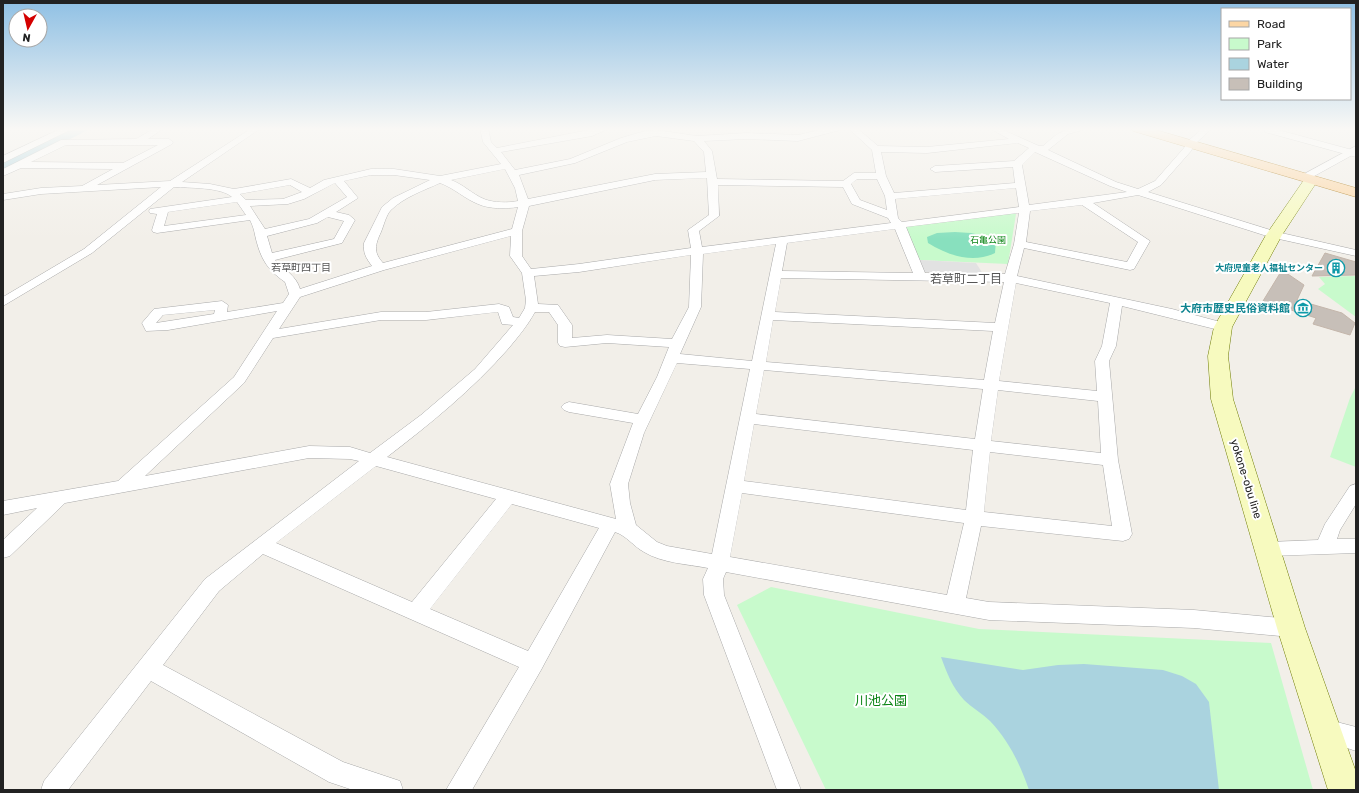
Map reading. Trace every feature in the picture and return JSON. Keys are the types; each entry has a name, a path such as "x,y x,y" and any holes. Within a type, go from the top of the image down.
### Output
{"main road":[{"path":"1260,165 1356,193"},
{"name":"yokone-obu line","path":"1310,180 1274,235 1223,327 1218,356 1222,399 1291,628 1345,790"}],"street":[{"path":"3,173 18,165"},
{"path":"19,165 126,166"},
{"path":"3,302 88,251 172,184 201,165"},
{"path":"513,173 552,165"},
{"path":"458,790 533,663 620,527 621,503 619,484 643,420 677,343 695,307 697,251 693,230 714,216 710,165"},
{"path":"879,165 881,176 890,196 896,220 920,276"},
{"path":"932,165 948,191"},
{"path":"935,169 1000,165"},
{"path":"956,605 974,518 982,446 996,350 1002,327 1010,278 1020,244 1025,209 1017,165"},
{"path":"1071,165 1094,176 1139,192 1274,235 1356,253"},
{"path":"528,273 579,268 782,240 896,220 1025,209 1139,192 1158,183 1174,165"},
{"path":"1310,180 1335,165"},
{"path":"82,190 126,166"},
{"path":"53,790 212,585 261,545 426,419 480,372 523,322 531,308 531,292 528,273 516,256 517,231 524,203 520,188 513,173 505,166 440,179 397,200 386,209 380,219 369,249 371,257 380,267"},
{"path":"3,197 41,191 172,184 210,187 238,198 284,202 300,197 308,191 337,179 371,172 394,172 440,179 456,185 481,202 507,206 655,177 846,184 854,176 881,176"},
{"path":"260,234 313,221 328,214 353,198 337,179"},
{"path":"137,212 163,210 238,198 291,182 308,191"},
{"path":"846,184 856,202 896,220"},
{"path":"890,196 1021,185"},
{"path":"238,198 259,226 260,234 268,258 279,272 291,280 295,294"},
{"path":"1020,244 1130,266 1144,241 1083,201"},
{"path":"163,210 157,230 252,217"},
{"path":"268,258 338,241 350,220 345,217 328,214"},
{"path":"124,485 239,380 295,294 380,267 517,231"},
{"path":"782,240 766,316 758,366 720,562 713,579 714,595 789,790"},
{"path":"776,274 1010,278 1117,301 1223,327"},
{"path":"735,486 974,518 1122,534 1110,460 1102,361 1109,346 1117,301"},
{"path":"220,317 222,305 159,312 149,323 151,328 190,323 287,306"},
{"path":"269,335 381,316 426,316 499,308 504,310 507,321 523,322"},
{"path":"531,308 553,308 565,325 565,343 607,339 677,343"},
{"path":"766,316 1002,327"},
{"path":"671,358 992,385 1105,397"},
{"path":"569,407 643,420"},
{"path":"748,418 1110,460"},
{"path":"3,508 309,452 350,453 376,458 401,467 620,527 650,547 665,553 989,611 1194,619 1291,628"},
{"path":"1324,548 1331,529 1356,490"},
{"path":"416,612 508,496"},
{"path":"3,551 59,498"},
{"path":"261,545 533,663"},
{"path":"1267,549 1356,546"},
{"path":"148,668 338,773 391,790"},
{"path":"1325,730 1356,739"}],"green space":[{"name":"石亀公園","path":"1013,213 1016,214 1008,264 920,260 903,227"},
{"path":"937,233 971,233 996,239 995,253 978,258 960,257 943,251 928,243 927,237"},
{"path":"1356,276 1356,317 1318,289 1325,284 1319,277"},
{"path":"1356,386 1356,467 1330,457 1350,398"},
{"name":"川池公園","path":"771,587 979,629 1271,643 1313,790 826,790 737,605"}],"shaded area":[{"path":"920,260 976,263 983,274 923,272"}],"water":[{"path":"941,657 1023,670 1058,665 1084,664 1163,670 1182,676 1196,684 1209,702 1219,790 1029,790 1018,762 1003,737 984,715 967,703 956,690 950,680"}],"building":[{"name":"大府児童老人福祉センター","path":"1325,253 1356,262 1356,275 1312,276"},
{"name":"大府市歴史民俗資料館","path":"1282,270 1304,285 1297,300 1342,313 1355,323 1350,335 1313,324 1316,318 1263,301"}],"waterway":[{"path":"3,168 9,165"}],"place":[{"name":"大府児童老人福祉センター","path":"1336,268"},
{"name":"大府市歴史民俗資料館","path":"1303,308"}],"district":[{"name":"若草町四丁目","path":"301,268"},
{"name":"若草町二丁目","path":"966,279"}]}
